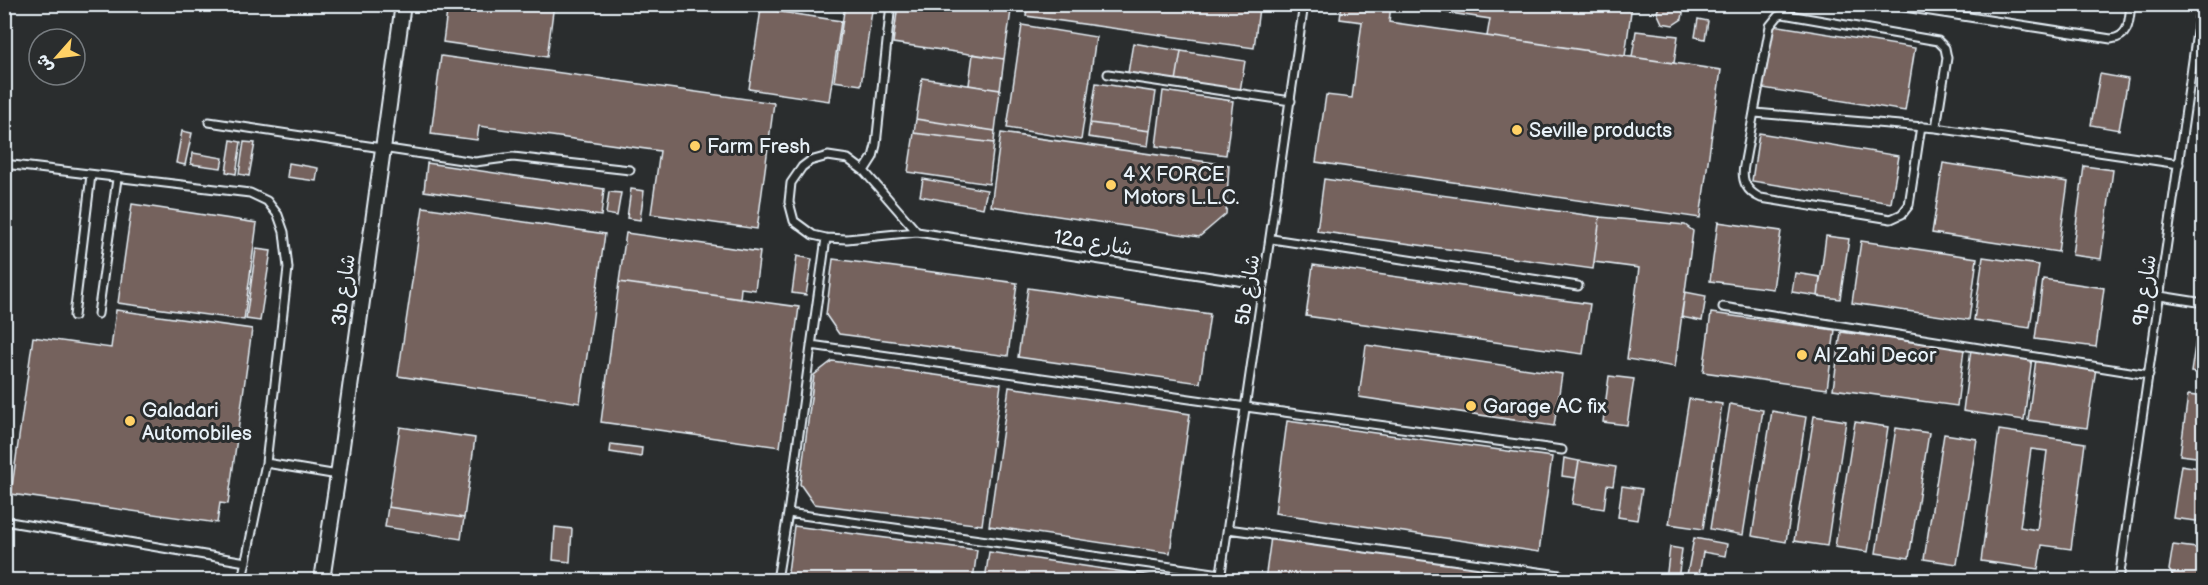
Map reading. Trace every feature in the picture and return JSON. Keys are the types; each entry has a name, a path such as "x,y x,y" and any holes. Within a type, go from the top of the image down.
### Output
{"street":[{"name":"3b شارع","path":"322,580 403,4"}],"lane":[{"path":"864,171 873,157 876,146 891,4"},
{"name":"5b شارع","path":"1220,577 1272,239 1304,4"},
{"path":"1885,4 2111,39 2120,37 2126,31 2131,4"},
{"name":"9b شارع","path":"2119,580 2179,164 2200,43 2201,4"},
{"path":"1921,126 1909,205 1896,218 1884,220 1761,198 1751,192 1744,181 1743,173 1770,26 1778,16 1790,14 1938,41 1945,48 1947,58 1935,128"},
{"path":"1108,74 1291,101"},
{"path":"1755,113 1921,126 2179,164"},
{"path":"209,122 476,162 513,157 630,170"},
{"name":"12a شارع","path":"917,232 864,171 848,159 828,156 810,161 796,174 789,193 790,212 794,220 813,235 847,239 917,232 1264,285"},
{"path":"4,165 250,193 267,201 278,215 284,232 288,268 266,463 242,580"},
{"path":"74,316 91,176"},
{"path":"98,314 117,178"},
{"path":"777,580 826,238"},
{"path":"1272,239 1578,286"},
{"path":"2160,296 2204,303"},
{"path":"1723,307 2149,375"},
{"path":"811,345 1562,450"},
{"path":"266,463 338,475"},
{"path":"788,513 1220,577"},
{"path":"4,521 246,562"},
{"path":"1228,529 1560,575"}],"building":[{"path":"448,4 554,4 547,57 443,42"},
{"path":"845,4 873,4 861,85 834,81"},
{"path":"898,4 1012,4 1004,59 893,43"},
{"path":"1028,4 1233,4 1259,8 1254,48 1026,16"},
{"name":"Seville products","path":"1342,4 1391,5 1389,22 1721,70 1700,218 1316,162 1326,95 1352,98 1362,22 1340,19"},
{"path":"1438,4 1632,4 1625,56 1487,36 1490,19 1437,11"},
{"path":"1660,4 1680,4 1682,19 1673,25 1662,23 1657,12"},
{"path":"761,9 841,21 829,101 749,89"},
{"path":"1698,19 1708,21 1705,39 1695,37"},
{"path":"1022,25 1096,37 1081,140 1007,128"},
{"path":"1773,25 1915,48 1905,111 1763,88"},
{"path":"1636,31 1678,36 1674,63 1632,57"},
{"path":"1133,43 1181,51 1176,81 1128,73"},
{"path":"1181,51 1245,61 1240,91 1176,81"},
{"path":"973,54 1004,59 1000,90 969,85"},
{"name":"Farm Fresh","path":"441,56 774,103 757,229 651,214 660,151 479,126 477,140 431,134"},
{"path":"2100,74 2128,79 2119,130 2091,125"},
{"path":"922,78 1000,90 995,131 916,119"},
{"path":"1096,83 1156,92 1150,131 1090,123"},
{"path":"1163,91 1233,101 1226,155 1156,146"},
{"path":"916,119 995,131 994,143 914,133"},
{"path":"1090,123 1150,131 1148,146 1088,137"},
{"path":"182,131 192,133 185,165 176,163"},
{"path":"914,133 994,143 989,184 908,172"},
{"name":"4 X FORCE Motors L.L.C.","path":"1001,133 1229,165 1226,214 1199,237 991,206"},
{"path":"1759,133 1899,156 1891,203 1752,181"},
{"path":"231,140 241,142 236,174 226,172"},
{"path":"244,142 255,143 249,176 239,174"},
{"path":"193,153 223,158 221,168 191,164"},
{"path":"289,163 318,168 316,181 287,177"},
{"path":"427,163 604,189 601,216 424,191"},
{"path":"1943,163 2068,182 2058,252 1932,233"},
{"path":"2084,166 2113,170 2101,259 2072,255"},
{"path":"923,179 987,190 983,208 920,196"},
{"path":"1324,179 1600,217 1593,269 1317,231"},
{"path":"631,189 644,191 640,220 627,218"},
{"path":"609,192 621,193 617,216 606,214"},
{"path":"132,204 257,223 244,320 118,303"},
{"path":"423,207 605,234 580,403 398,376"},
{"path":"1600,217 1685,225 1693,231 1675,367 1627,359 1639,268 1594,262"},
{"path":"1718,222 1781,231 1773,289 1710,281"},
{"path":"626,233 760,252 755,290 741,288 740,299 619,282"},
{"path":"1826,236 1849,239 1840,299 1818,296"},
{"path":"1861,241 1977,258 1969,320 1852,303"},
{"path":"256,249 271,251 260,321 246,319"},
{"path":"797,256 812,259 806,295 792,293"},
{"path":"1983,257 2039,265 2030,328 1974,320"},
{"path":"833,259 1017,283 1008,356 839,334 826,315"},
{"path":"1313,265 1590,304 1583,354 1306,316"},
{"path":"1795,273 1820,277 1818,296 1792,292"},
{"path":"2043,279 2104,288 2096,347 2035,339"},
{"path":"619,282 799,307 780,447 601,422"},
{"path":"1028,288 1210,314 1200,383 1018,357"},
{"path":"1685,292 1706,296 1702,321 1681,317"},
{"name":"Galadari Automobiles","path":"116,310 252,329 228,504 220,503 217,523 11,494 33,337 111,348"},
{"path":"1711,313 1835,330 1827,389 1703,372"},
{"path":"2200,313 2204,313 2204,374 2191,372"},
{"path":"1841,332 1964,349 1957,406 1833,389"},
{"path":"1366,345 1562,374 1554,426 1359,397"},
{"path":"1971,349 2032,357 2024,420 1963,411"},
{"path":"2036,359 2096,368 2087,428 2028,420"},
{"path":"832,361 1001,384 982,525 814,504 800,484 814,375"},
{"path":"1609,376 1634,379 1627,425 1603,422"},
{"path":"1009,387 1190,414 1170,553 989,526"},
{"path":"2188,395 2204,397 2204,458 2180,455"},
{"path":"1689,399 1722,404 1703,529 1669,524"},
{"path":"1730,404 1763,410 1743,535 1710,529"},
{"path":"1772,411 1806,417 1786,542 1752,536"},
{"path":"1814,416 1846,421 1827,546 1794,541"},
{"path":"1287,421 1552,457 1539,552 1275,513"},
{"path":"1855,422 1888,427 1868,552 1835,547"},
{"path":"400,427 475,438 464,518 388,507"},
{"path":"1896,428 1929,433 1909,558 1876,553"},
{"path":"1999,430 2085,443 2071,549 2042,545 2038,569 1981,561","holes":["2031,449 2047,451 2037,530 2020,527"]},
{"path":"1944,434 1977,439 1957,564 1924,559"},
{"path":"611,444 642,448 641,457 610,452"},
{"path":"4,451 12,452 7,487 4,487"},
{"path":"1564,458 1579,461 1576,478 1562,476"},
{"path":"1579,461 1616,467 1613,486 1607,485 1604,509 1572,504"},
{"path":"2181,465 2204,469 2204,522 2173,518"},
{"path":"1622,486 1642,489 1637,520 1618,517"},
{"path":"388,507 464,518 461,539 385,527"},
{"path":"794,526 977,550 973,580 787,580"},
{"path":"555,527 572,529 570,562 553,560"},
{"path":"1271,537 1532,575 1531,580 1265,580"},
{"path":"1694,538 1727,544 1725,556 1703,552 1698,580 1686,580"},
{"path":"2173,545 2204,549 2204,580 2176,580 2169,570"},
{"path":"1670,547 1682,549 1678,580 1666,580"},
{"path":"989,552 1165,578 1165,580 985,580"}],"place":[{"name":"Seville products","path":"1517,130"},
{"name":"Farm Fresh","path":"695,146"},
{"name":"4 X FORCE Motors L.L.C.","path":"1111,185"},
{"name":"Al Zahi Decor","path":"1802,355"},
{"name":"Garage AC fix","path":"1471,406"},
{"name":"Galadari Automobiles","path":"130,421"}]}
